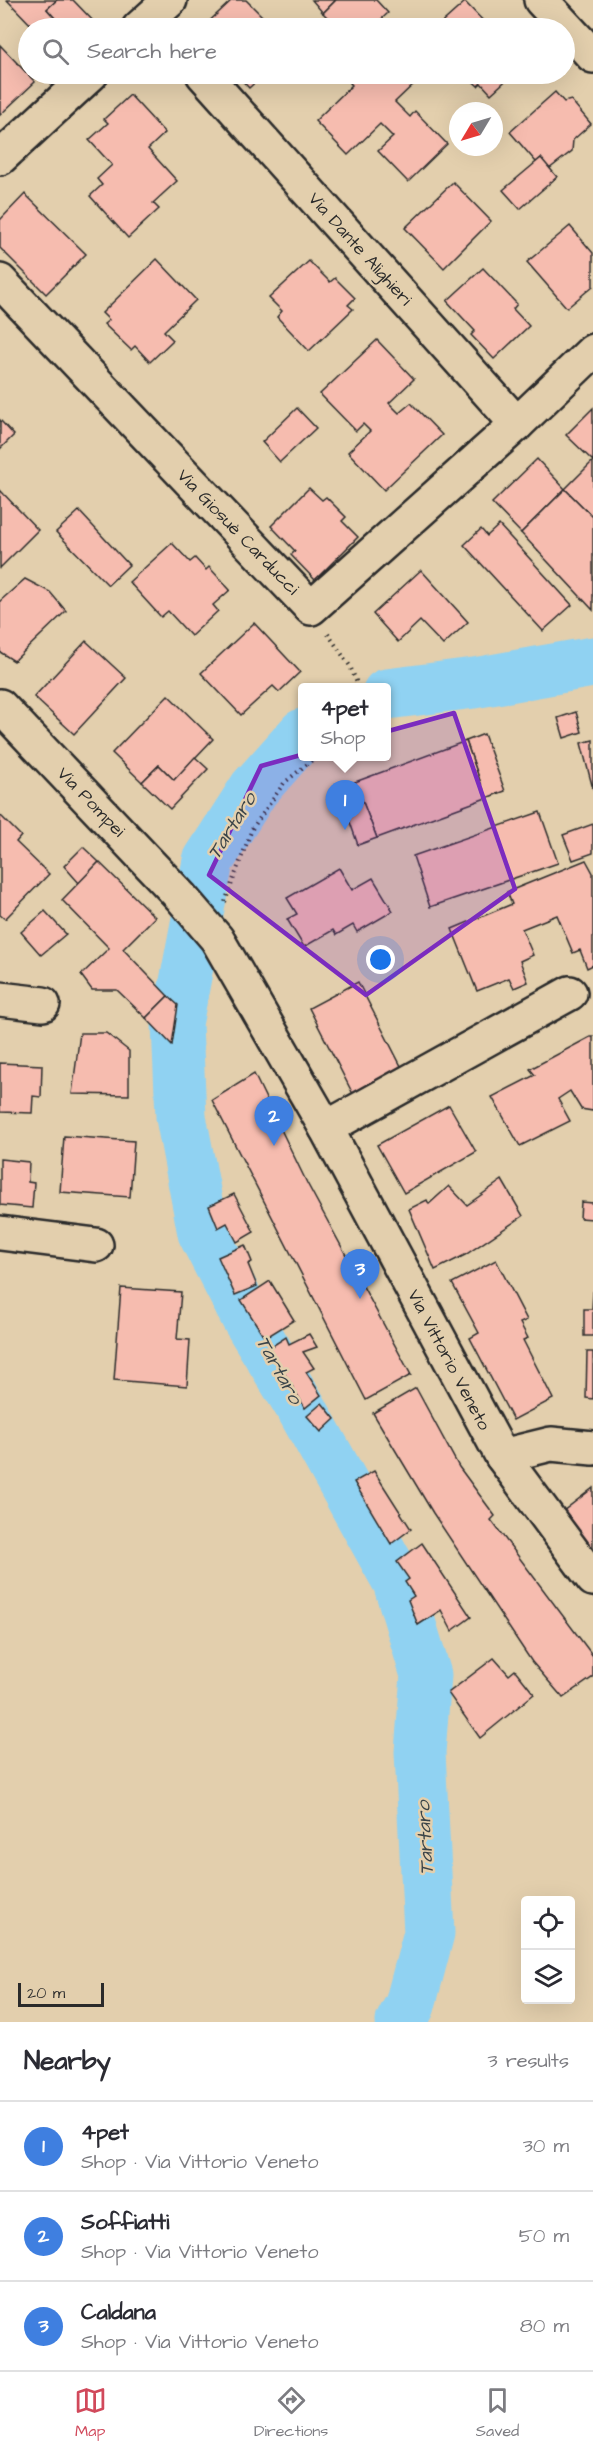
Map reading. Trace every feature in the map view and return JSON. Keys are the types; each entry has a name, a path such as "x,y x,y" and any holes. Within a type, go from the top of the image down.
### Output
{"street":[{"path":"541,0 558,18"},
{"path":"575,37 593,56"},
{"path":"0,158 80,84"},
{"name":"Via Dante Alighieri","path":"211,84 517,424"},
{"name":"Via Giosuè Carducci","path":"0,281 311,608 517,424 593,351"},
{"name":"Via Pompei","path":"3,713 181,897"},
{"name":"Via Vittorio Veneto","path":"181,897 217,939 326,1128 502,1456 593,1579"},
{"path":"326,1128 570,993"},
{"path":"0,999 43,1004"},
{"path":"0,1233 96,1245"},
{"path":"502,1456 551,1444 593,1448"}],"path":[{"path":"311,608 350,666 357,683"},
{"path":"217,939 227,890 252,829 284,783 311,761"}],"highlighted area":[{"path":"454,713 515,889 366,995 209,875 261,766"}],"building":[{"path":"7,0 57,0 47,9 55,18 24,18"},
{"path":"57,0 73,0 90,18 55,18 47,9"},
{"path":"232,0 246,0 264,18 213,18"},
{"path":"312,0 336,0 323,13"},
{"path":"336,0 376,0 388,13 383,18 328,18 323,13"},
{"path":"465,2 480,18 447,18"},
{"path":"0,45 18,64 18,84 33,84 0,115"},
{"path":"414,84 395,102 410,117 415,111 447,144 408,182 378,151 393,137 380,124 348,155 315,121 352,85"},
{"path":"482,84 502,84 491,94"},
{"path":"555,92 564,102 571,100 591,124 573,140 572,151 549,169 541,158 536,162 510,132"},
{"path":"130,95 165,133 148,149 177,181 153,203 159,209 128,238 90,196 102,185 97,179 112,165 89,140 108,123 104,119"},
{"path":"541,158 557,177 520,209 503,190"},
{"path":"453,182 491,221 444,268 405,228"},
{"path":"25,194 86,254 46,294 0,248 0,220"},
{"path":"570,226 593,253 593,286 567,308 527,262"},
{"path":"157,259 196,300 164,331 173,340 150,362 135,346 131,350 104,324 109,320 102,313"},
{"path":"309,261 330,282 335,278 355,298 348,305 353,309 309,351 277,317 282,311 269,298"},
{"path":"483,268 517,304 513,309 529,326 494,359 471,335 475,331 447,301"},
{"path":"377,340 414,379 389,403 399,413 411,403 442,435 384,490 348,452 370,431 363,424 356,431 320,394"},
{"path":"297,408 316,428 280,462 262,442"},
{"path":"593,408 593,461 566,435"},
{"path":"0,420 14,435 0,449"},
{"path":"537,459 565,489 521,533 492,503"},
{"path":"593,461 593,517 565,489"},
{"path":"309,488 322,500 326,497 346,517 342,521 358,537 315,580 291,555 295,551 271,526"},
{"path":"565,489 593,517 593,610 521,533"},
{"path":"0,490 38,530 0,568"},
{"path":"79,511 129,565 108,585 56,532"},
{"path":"499,525 572,605 543,631 464,545 481,529 487,536"},
{"path":"172,543 190,562 195,558 206,570 209,567 230,590 213,605 218,611 191,636 168,611 161,617 129,582"},
{"path":"421,570 468,622 443,645 420,621 398,642 373,614"},
{"path":"25,579 50,592 66,611 14,661 0,652 0,601"},
{"path":"254,623 300,672 279,692 273,686 241,715 201,673"},
{"path":"86,641 126,678 74,734 34,697"},
{"path":"168,695 213,739 174,780 159,765 142,782 112,753"},
{"path":"576,712 582,732 564,738 558,718"},
{"path":"484,734 505,791 486,798 466,741"},
{"path":"593,740 593,789 581,743"},
{"path":"466,741 486,798 377,838 355,782"},
{"path":"195,757 208,769 170,809 142,782 159,765 174,780"},
{"path":"355,782 377,838 358,845 338,788"},
{"path":"540,812 558,863 430,907 413,856"},
{"path":"0,815 21,836 16,842 49,874 5,919 0,915"},
{"path":"593,824 593,853 573,860 563,835"},
{"path":"83,847 99,862 79,883 64,866"},
{"path":"586,860 593,873 593,965 587,968 580,950 573,953 557,915 522,929 533,955 520,961 528,982 514,988 509,978 477,991 452,929 512,904 507,892"},
{"path":"99,862 155,917 123,949 168,996 146,1018 117,990 92,990 81,975 109,948 62,900"},
{"path":"339,868 352,890 373,878 393,911 357,932 353,925 336,935 333,930 304,947 287,919 297,914 287,898"},
{"path":"45,911 66,934 41,955 21,932"},
{"path":"358,982 403,1070 354,1096 309,1008"},
{"path":"168,996 178,1005 172,1045 146,1018"},
{"path":"80,1033 106,1033 129,1051 129,1095 72,1094"},
{"path":"593,1037 593,1111 581,1109 570,1091 558,1099 570,1121 520,1146 492,1097 535,1075 530,1069"},
{"path":"0,1063 42,1065 41,1097 33,1096 32,1113 0,1112"},
{"path":"254,1074 307,1183 411,1375 366,1400 212,1100"},
{"path":"449,1105 476,1152 404,1193 377,1145"},
{"path":"64,1136 134,1141 130,1197 60,1192"},
{"path":"0,1159 29,1162 28,1182 34,1183 32,1208 0,1205"},
{"path":"502,1180 523,1216 465,1255 435,1270 409,1209 427,1200 429,1204 449,1186 467,1205"},
{"path":"234,1194 254,1232 237,1242 227,1223 218,1228 209,1206"},
{"path":"581,1202 593,1203 593,1219 580,1218"},
{"path":"245,1245 252,1262 248,1264 257,1286 235,1295 218,1257"},
{"path":"496,1260 527,1320 520,1323 528,1338 523,1340 553,1399 513,1420 470,1338 479,1333 452,1283"},
{"path":"270,1281 294,1320 265,1338 241,1300"},
{"path":"121,1288 181,1292 177,1339 190,1340 187,1386 114,1380"},
{"path":"593,1291 593,1336 584,1336 584,1309 592,1309"},
{"path":"309,1334 317,1347 303,1352 314,1368 306,1372 321,1395 305,1408 269,1348 286,1337 289,1344"},
{"path":"587,1352 593,1352 593,1399 586,1398"},
{"path":"416,1388 459,1467 495,1516 491,1520 593,1656 593,1677 563,1698 532,1662 433,1513 373,1413"},
{"path":"322,1403 335,1419 321,1432 307,1416"},
{"path":"374,1471 411,1529 391,1544 354,1482"},
{"path":"593,1488 593,1562 558,1515"},
{"path":"422,1543 471,1617 452,1631 441,1610 418,1625 408,1600 414,1596 405,1582 409,1579 397,1562"},
{"path":"494,1658 509,1675 515,1670 534,1694 480,1738 448,1693"}],"waterway":[{"name":"Tartaro","path":"391,693 474,683 593,662"},
{"name":"Tartaro","path":"298,740 254,789 208,861 177,1024 181,1117 203,1233 246,1317 302,1409 398,1582 426,1675 420,1752 429,1933 410,2005 401,2022"}],"place":[{"name":"4pet","path":"345,830"},
{"name":"Soffiatti","path":"274,1146"},
{"name":"Caldana","path":"360,1299"}]}
